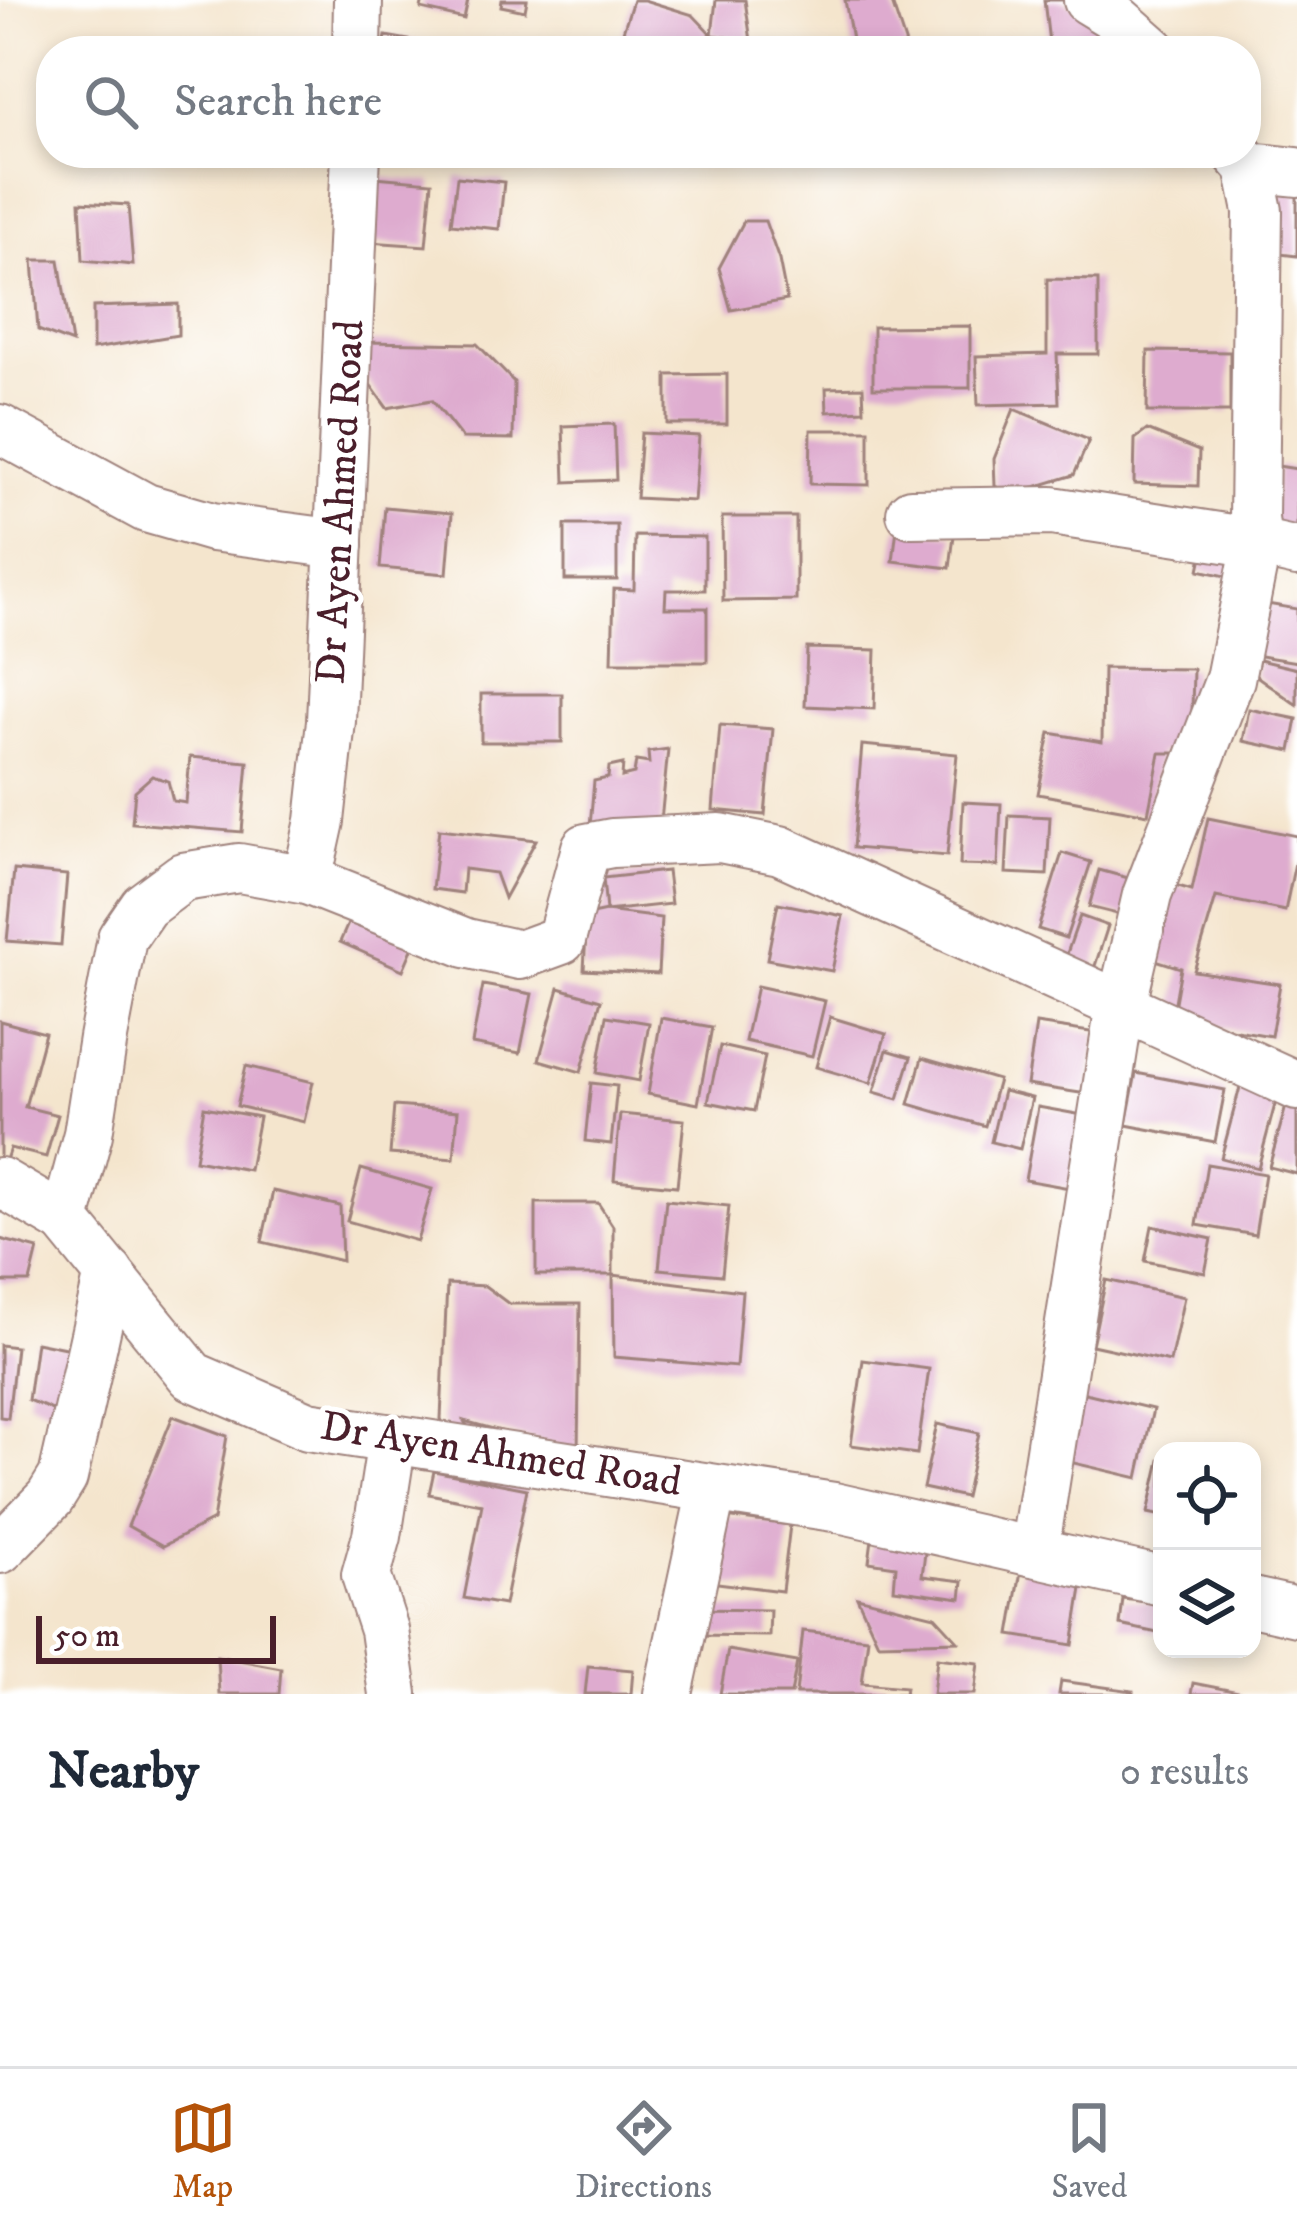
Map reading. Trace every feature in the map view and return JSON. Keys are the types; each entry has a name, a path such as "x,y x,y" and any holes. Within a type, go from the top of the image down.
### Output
{"street":[{"path":"357,36 358,0"},
{"path":"1088,0 1137,36"},
{"path":"1261,164 1297,172"},
{"name":"Dr Ayen Ahmed Road","path":"307,880 320,821 331,722 355,168"},
{"path":"1245,168 1258,211 1255,518 1277,547"},
{"path":"0,429 146,508 212,527 339,544"},
{"path":"911,514 1052,511 1277,547"},
{"path":"1034,1552 1121,1007 1147,896 1277,547"},
{"path":"64,1220 88,1134 122,938 144,906 183,877 238,868 307,880 466,943 520,955 561,940 586,848 720,838 780,850 1297,1086"},
{"name":"Dr Ayen Ahmed Road","path":"0,1182 64,1220 192,1376 308,1426 834,1507 1153,1579"},
{"path":"0,1549 63,1478 109,1273"},
{"path":"392,1440 366,1575 384,1630 393,1694"},
{"path":"668,1694 712,1489"},
{"path":"1261,1603 1297,1612"}],"building":[{"path":"423,0 468,0 464,19 421,9"},
{"path":"502,0 527,0 525,11 501,6"},
{"path":"633,0 693,15 712,35 712,36 622,36"},
{"path":"716,0 745,0 750,36 712,35"},
{"path":"845,0 891,0 903,36 851,36"},
{"path":"1044,0 1062,0 1080,9 1108,36 1048,36"},
{"path":"375,177 432,182 426,246 370,242"},
{"path":"457,177 504,182 499,229 451,224"},
{"path":"1278,191 1297,192 1297,256 1272,253"},
{"path":"80,202 128,205 133,265 83,260"},
{"path":"744,221 765,221 787,300 731,310 719,268"},
{"path":"33,260 59,260 72,343 38,330"},
{"path":"1047,279 1098,280 1098,354 1057,354 1059,403 978,405 976,356 1047,354"},
{"path":"178,304 178,335 93,349 93,307"},
{"path":"970,326 970,388 873,388 873,327"},
{"path":"365,342 477,344 514,382 513,439 462,438 432,400 387,408 364,376"},
{"path":"1148,351 1230,352 1230,412 1147,412"},
{"path":"727,374 727,424 667,424 667,375"},
{"path":"863,387 864,410 827,412 826,388"},
{"path":"1014,409 1089,440 1074,475 1012,494 995,486 994,459"},
{"path":"614,424 616,480 565,482 563,426"},
{"path":"811,430 869,430 869,485 810,484"},
{"path":"1147,430 1199,451 1198,486 1134,484 1135,439"},
{"path":"641,433 699,436 694,501 636,498"},
{"path":"1278,466 1297,469 1297,537 1269,533"},
{"path":"385,507 452,513 447,574 380,568"},
{"path":"722,517 796,517 796,600 723,601"},
{"path":"565,525 617,525 617,580 565,580"},
{"path":"897,528 954,535 950,568 893,561"},
{"path":"635,536 705,537 705,590 666,590 665,608 707,608 707,662 612,662 614,589 634,590"},
{"path":"1205,542 1236,549 1230,577 1199,570"},
{"path":"1267,604 1297,609 1297,662 1254,655"},
{"path":"807,648 876,650 874,709 805,706"},
{"path":"1259,660 1297,669 1297,705 1255,675"},
{"path":"1103,668 1193,669 1191,753 1160,753 1148,814 1038,794 1050,733 1102,742"},
{"path":"481,694 562,694 562,742 481,742"},
{"path":"1249,709 1297,719 1291,751 1243,741"},
{"path":"720,725 773,729 765,815 713,810"},
{"path":"862,745 957,754 947,856 853,848"},
{"path":"668,749 660,832 590,826 594,781 608,778 609,767 623,764 622,777 634,774 636,761 649,763 648,752"},
{"path":"190,757 248,762 242,832 132,823 135,791 152,776 168,781 173,801 186,803"},
{"path":"963,802 1001,804 998,866 960,865"},
{"path":"1009,815 1050,817 1047,875 1006,873"},
{"path":"1208,818 1297,836 1285,911 1216,897 1194,971 1280,984 1271,1036 1172,1019 1181,968 1146,957 1168,883 1192,890"},
{"path":"439,829 536,840 504,898 495,873 464,869 462,893 432,889"},
{"path":"1062,853 1091,862 1066,938 1038,929"},
{"path":"14,870 67,875 61,945 7,941"},
{"path":"1099,870 1143,882 1133,918 1089,907"},
{"path":"667,871 671,904 606,911 603,878"},
{"path":"778,903 843,916 832,971 767,959"},
{"path":"355,908 418,935 403,970 340,942"},
{"path":"606,911 661,918 658,974 584,970 587,915"},
{"path":"1080,916 1108,926 1092,975 1063,965"},
{"path":"483,985 532,994 520,1053 472,1044"},
{"path":"757,986 825,1001 812,1056 745,1041"},
{"path":"559,988 601,1000 581,1072 539,1060"},
{"path":"607,1016 649,1023 639,1081 597,1073"},
{"path":"830,1017 886,1034 871,1083 816,1067"},
{"path":"661,1018 712,1027 698,1104 648,1094"},
{"path":"0,1021 45,1033 25,1107 58,1115 46,1157 10,1148 6,1160 0,1158"},
{"path":"1036,1024 1097,1033 1087,1094 1027,1085"},
{"path":"720,1046 765,1056 754,1111 708,1102"},
{"path":"887,1050 911,1057 898,1099 874,1092"},
{"path":"922,1058 998,1080 985,1126 909,1104"},
{"path":"246,1066 313,1082 304,1122 237,1106"},
{"path":"1136,1073 1225,1090 1215,1142 1126,1125"},
{"path":"1243,1076 1280,1086 1258,1168 1221,1158"},
{"path":"591,1083 617,1086 611,1144 585,1141"},
{"path":"1003,1091 1032,1098 1020,1149 991,1142"},
{"path":"1288,1099 1297,1101 1297,1174 1269,1167"},
{"path":"394,1106 458,1111 454,1159 390,1154"},
{"path":"204,1107 259,1117 249,1170 195,1160"},
{"path":"1038,1107 1088,1116 1075,1189 1025,1180"},
{"path":"620,1114 684,1120 677,1186 614,1180"},
{"path":"1207,1164 1265,1174 1255,1235 1197,1225"},
{"path":"361,1169 432,1189 417,1241 347,1221"},
{"path":"273,1191 340,1206 342,1261 262,1242"},
{"path":"666,1200 729,1206 722,1275 659,1269"},
{"path":"536,1203 598,1203 613,1226 613,1275 536,1275"},
{"path":"1152,1226 1212,1239 1205,1273 1145,1261"},
{"path":"0,1239 38,1249 30,1282 0,1282"},
{"path":"613,1275 742,1291 736,1367 614,1357"},
{"path":"1106,1280 1184,1297 1170,1362 1092,1345"},
{"path":"447,1284 485,1286 509,1304 580,1304 578,1452 464,1421 474,1437 450,1437 441,1419"},
{"path":"36,1342 75,1350 57,1412 28,1400"},
{"path":"0,1345 16,1347 8,1418 0,1417"},
{"path":"863,1360 929,1369 917,1454 851,1445"},
{"path":"1081,1392 1153,1409 1138,1478 1065,1461"},
{"path":"173,1416 227,1436 213,1520 163,1546 128,1526"},
{"path":"937,1424 979,1433 965,1497 923,1488"},
{"path":"434,1471 527,1489 504,1605 464,1598 482,1504 429,1494"},
{"path":"717,1516 790,1525 782,1591 709,1582"},
{"path":"872,1539 926,1545 922,1576 963,1581 961,1598 894,1589 896,1566 869,1562"},
{"path":"1023,1559 1085,1569 1073,1645 1010,1635"},
{"path":"857,1597 935,1616 958,1641 878,1643"},
{"path":"1123,1599 1153,1603 1153,1632 1120,1625"},
{"path":"693,1609 770,1610 769,1636 693,1635"},
{"path":"803,1631 868,1638 862,1683 906,1687 905,1694 796,1694"},
{"path":"728,1650 797,1662 791,1694 720,1694"},
{"path":"217,1656 281,1668 279,1694 219,1694"},
{"path":"937,1658 979,1663 975,1694 933,1694"},
{"path":"588,1666 633,1670 631,1694 585,1694"},
{"path":"1061,1681 1133,1691 1133,1694 1059,1694"},
{"path":"1193,1683 1239,1692 1191,1694"}]}
